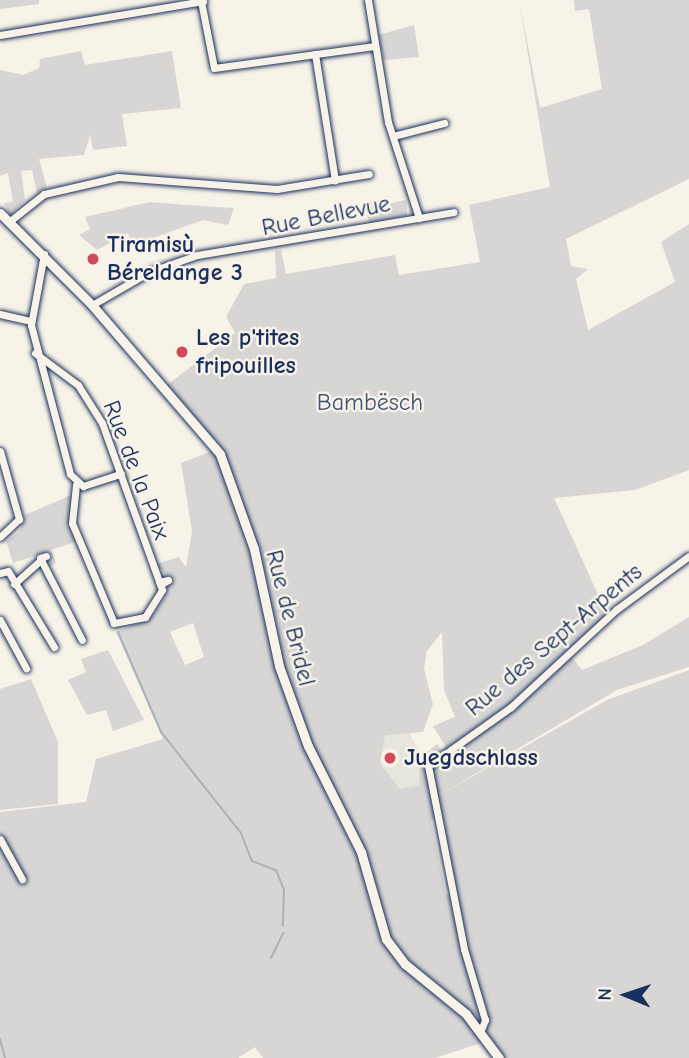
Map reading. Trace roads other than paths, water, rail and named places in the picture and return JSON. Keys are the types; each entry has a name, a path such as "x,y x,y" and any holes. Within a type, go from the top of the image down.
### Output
{"main road":[{"name":"Rue de Bridel","path":"0,213 44,253 92,305 220,454 254,549 279,666 308,746 361,852 380,926 405,964 481,1030 499,1058"}],"street":[{"path":"0,35 203,0 214,68 375,46"},
{"path":"368,0 393,136 419,218"},
{"path":"315,54 335,180"},
{"path":"393,136 444,124"},
{"path":"9,221 44,194 118,177 277,189 369,174"},
{"name":"Rue Bellevue","path":"92,305 149,272 197,255 453,212"},
{"path":"44,253 31,321 35,353 76,484 121,474"},
{"path":"0,314 31,321"},
{"name":"Rue de la Paix","path":"35,353 58,365 85,394 121,474 162,595 150,614 114,623 72,523 76,484"},
{"path":"0,452 19,519 0,537"},
{"name":"Rue des Sept-Arpents","path":"481,1030 485,1020 464,949 428,766 511,707 617,609 689,556"},
{"path":"15,584 44,558 82,640"},
{"path":"0,573 8,571 54,647"},
{"path":"0,620 26,668"},
{"path":"0,839 22,879"}],"waterway":[{"path":"118,632 161,732 241,833 252,861 276,870 284,890 283,926"},
{"path":"271,958 283,933"},
{"path":"0,1039 5,1058"}],"place":[{"name":"Tiramisù Béreldange 3","path":"93,259"},
{"name":"Les p'tites fripouilles","path":"182,352"},
{"name":"Juegdschlass","path":"390,758"}],"park label":[{"name":"Bambësch","path":"370,403"}]}
